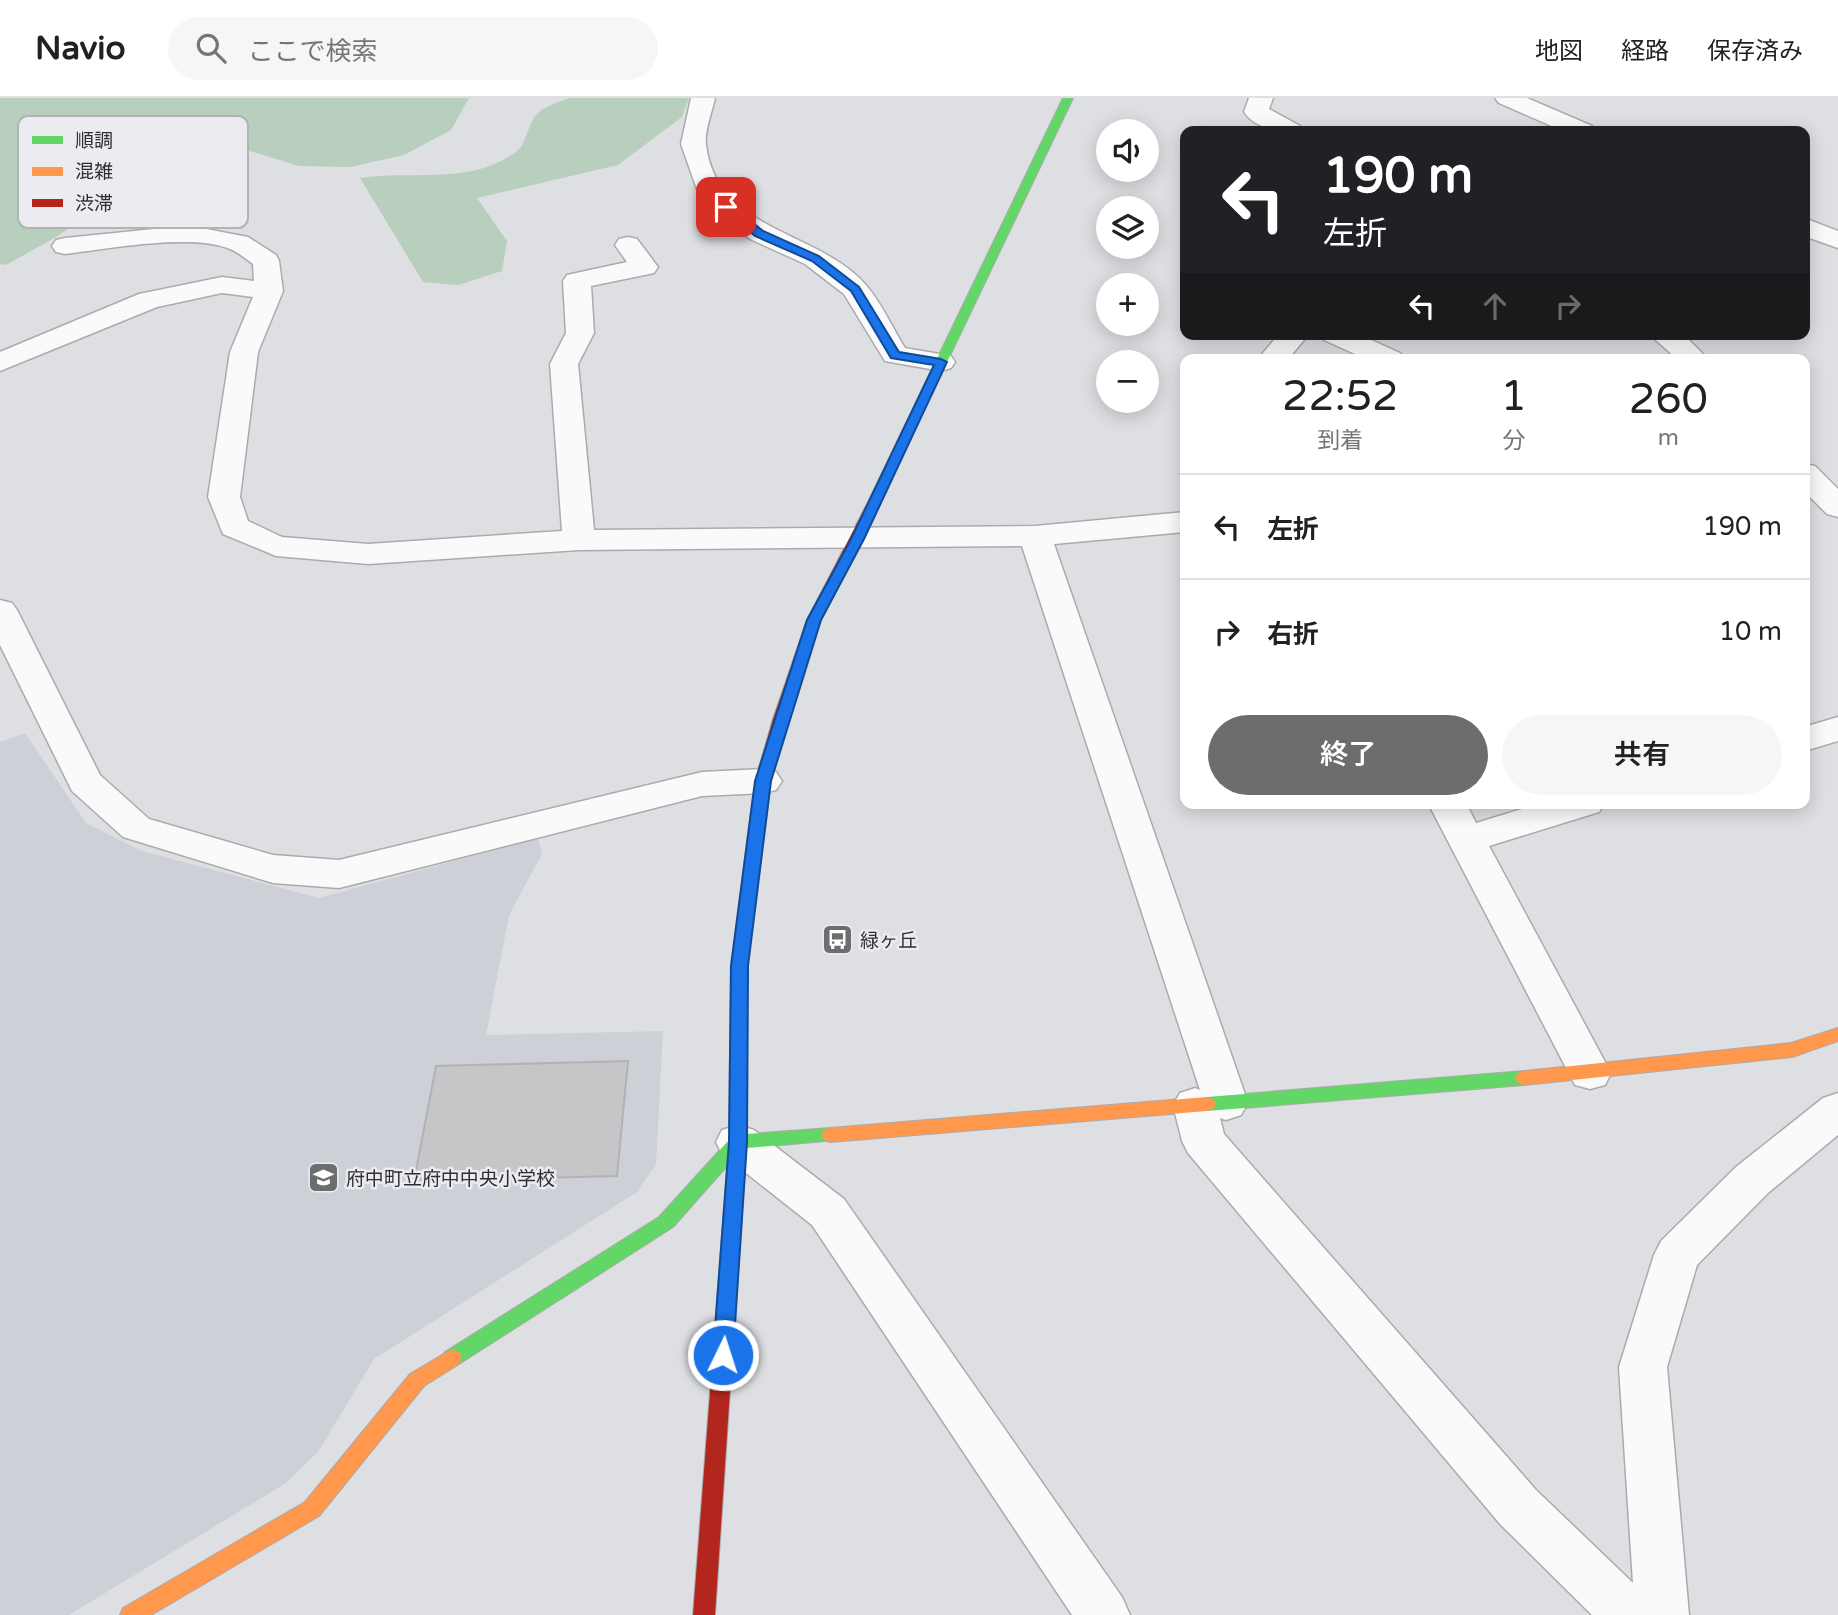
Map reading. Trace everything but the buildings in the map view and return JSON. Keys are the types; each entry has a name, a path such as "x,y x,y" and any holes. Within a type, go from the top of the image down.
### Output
{"street":[{"path":"703,98 693,144 709,193 759,233 816,258 855,289 895,355 941,362"},
{"path":"704,1615 738,1142 739,966 763,781 814,620 857,539 1068,98"},
{"path":"1261,98 1256,112 1282,126"},
{"path":"1507,98 1571,126"},
{"path":"1810,228 1838,240"},
{"path":"65,246 152,237 198,236 239,243 266,261 270,291 244,352 224,497 234,527 276,546 368,554 579,540 1035,536 1180,522"},
{"path":"579,540 564,364 580,333 577,281 644,267 628,245"},
{"path":"0,362 149,300 222,285 270,291"},
{"path":"1277,354 1289,340"},
{"path":"1347,340 1379,354"},
{"path":"1672,340 1689,354"},
{"path":"1810,479 1838,507"},
{"path":"1035,536 1210,1104 1204,1141 1518,1507 1629,1615"},
{"path":"0,610 85,782 136,828 273,869 339,874 702,785 763,781"},
{"path":"1810,737 1838,729"},
{"path":"1450,809 1590,1073"},
{"path":"1466,839 1566,809"},
{"path":"131,1615 312,1509 417,1380 666,1222 738,1142 1590,1073 1792,1050 1838,1034"},
{"path":"1662,1615 1643,1367 1677,1255 1752,1180 1838,1110"},
{"path":"738,1142 828,1212 1103,1615"}],"shaded area":[{"name":"府中町立府中中央小学校","path":"25,733 86,823 142,851 319,898 538,838 542,854 509,915 486,1035 663,1031 656,1164 637,1192 374,1359 318,1452 286,1483 69,1615 0,1615 0,742"}],"green space":[{"path":"0,98 469,98 451,130 404,155 350,167 299,166 248,150 248,116 18,116 18,228 70,228 6,265 0,264"},
{"path":"569,98 689,98 682,117 618,165 477,198 507,241 502,271 458,285 423,282 360,178 460,173 498,163 519,149 539,112"}],"traffic: fast":[{"path":"874,502 1068,98"},
{"path":"734,1196 738,1142 739,966 748,897"},
{"path":"1207,1104 1524,1078"},
{"path":"452,1358 666,1222 738,1142 830,1135"}],"traffic: slow":[{"path":"1524,1078 1792,1050 1838,1034"},
{"path":"830,1135 1207,1104"},
{"path":"131,1615 312,1509 417,1380 452,1358"}],"traffic: jam":[{"path":"748,897 763,781 780,719 814,620 874,502"},
{"path":"704,1615 734,1196"}],"place":[{"name":"緑ヶ丘","path":"837,940"},
{"name":"府中町立府中中央小学校","path":"323,1178"}],"route":[{"path":"723,1355 738,1142 739,966 763,781 780,719 814,620 857,539 941,362 895,355 855,289 816,258 759,233 726,207"}]}
